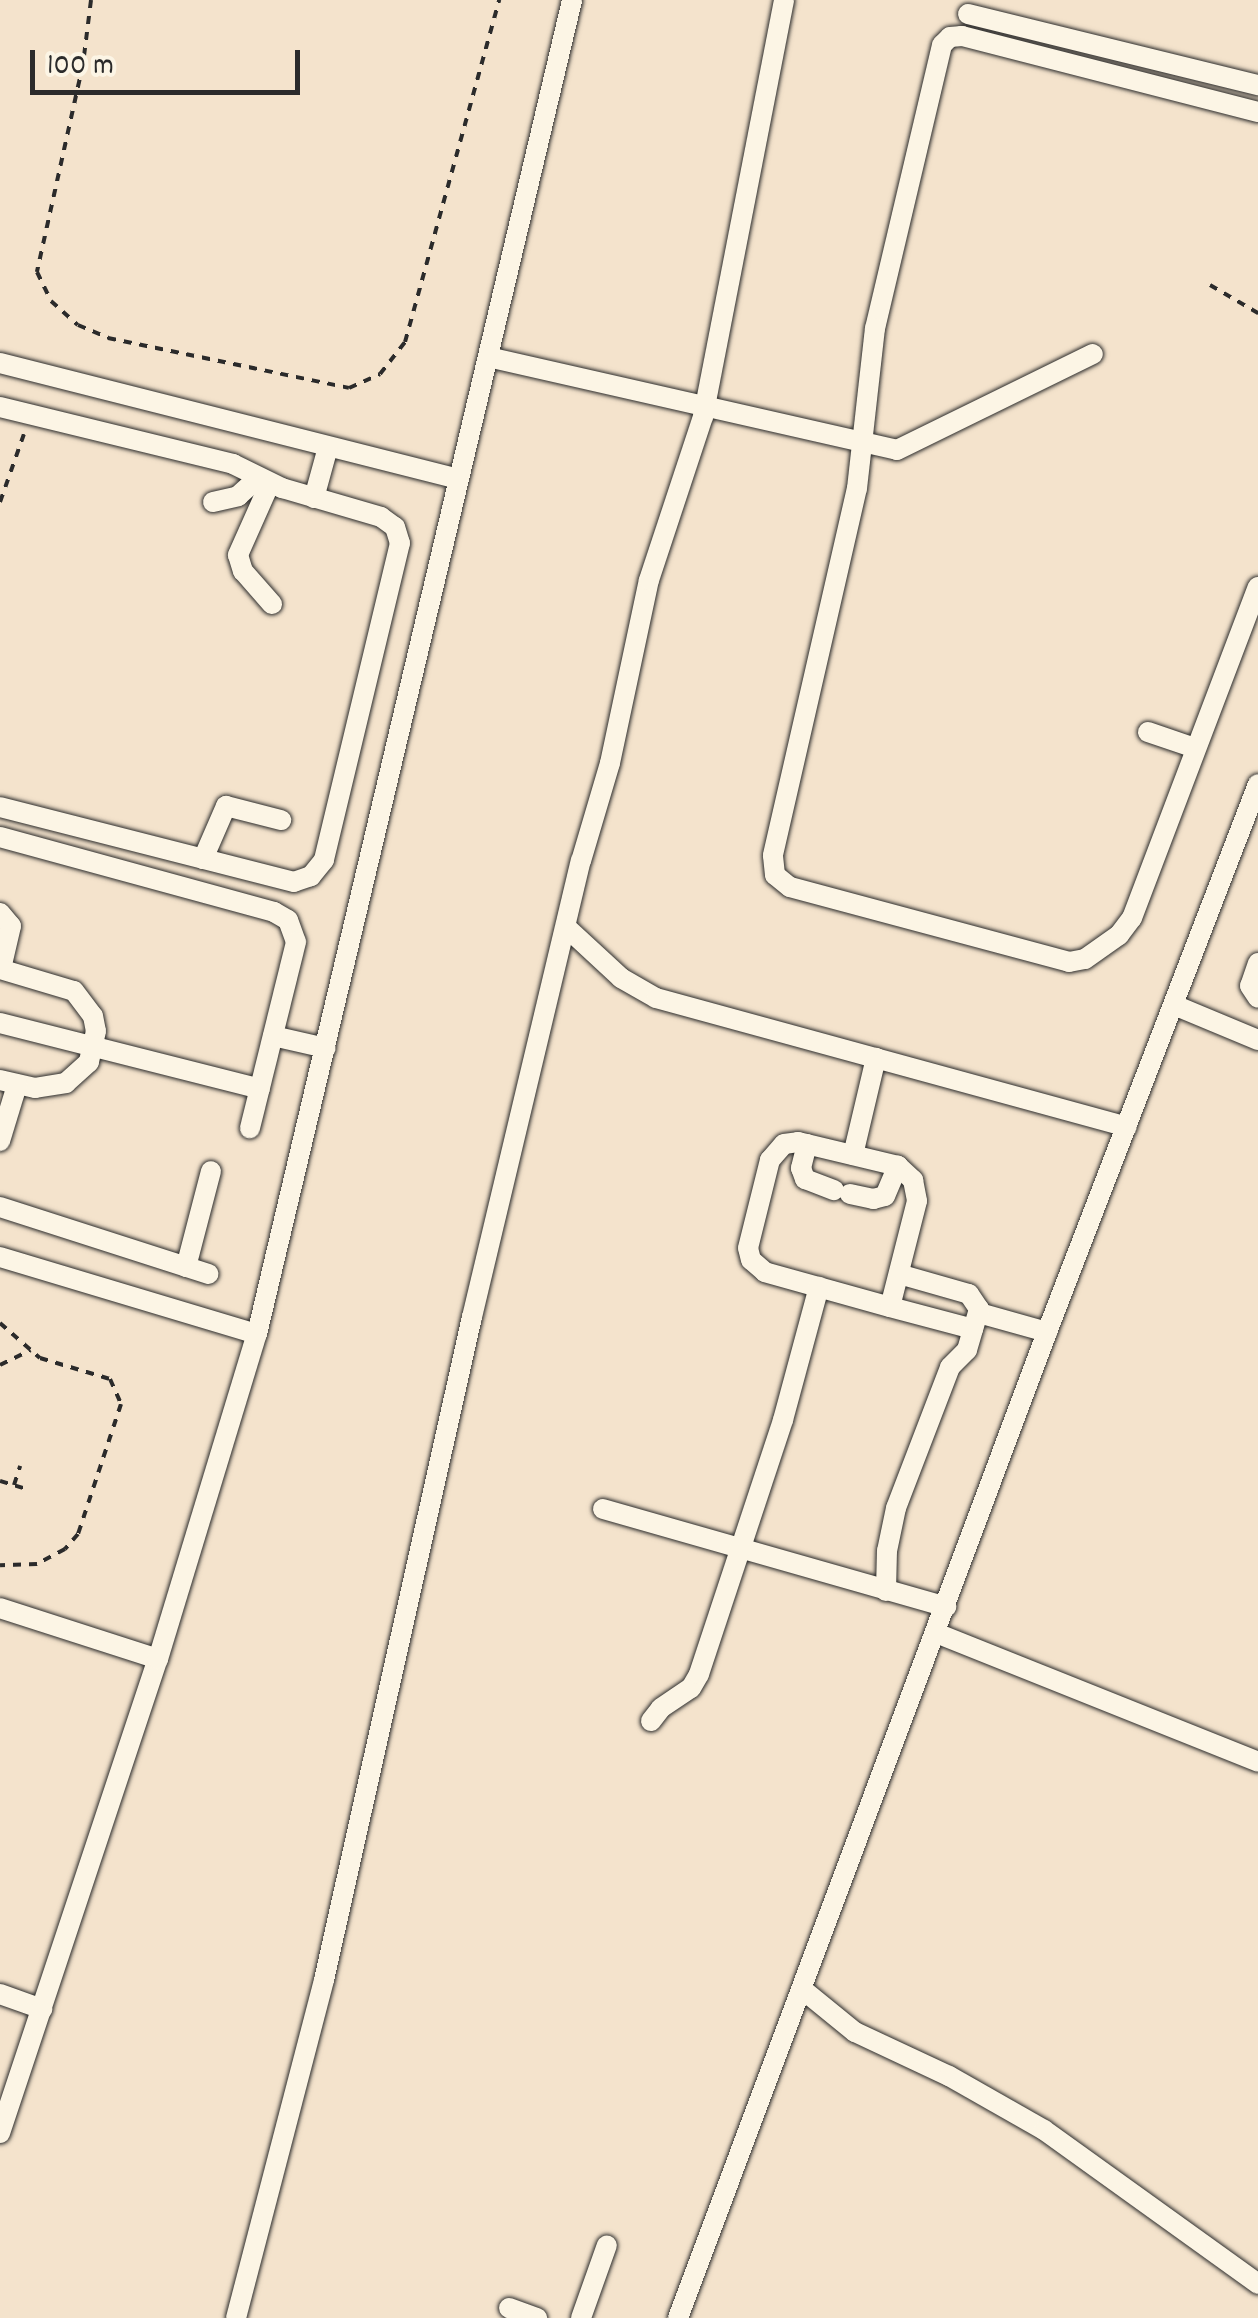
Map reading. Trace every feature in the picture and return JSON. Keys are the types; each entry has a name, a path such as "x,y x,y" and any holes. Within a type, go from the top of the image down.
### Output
{"street":[{"path":"0,2133 158,1659 256,1334 572,0"},
{"path":"236,2318 332,1944 458,1378 566,927 610,763 657,550 705,406 784,0"},
{"path":"968,14 1258,85"},
{"path":"1258,112 962,36 945,41 875,328 857,488 773,856 779,880 790,887 1080,962 1119,935 1132,918 1258,587"},
{"path":"488,357 891,450 910,448 1093,354"},
{"path":"0,362 458,479"},
{"path":"0,408 219,460 314,498 386,519 400,543 324,860 310,876 294,882 0,807"},
{"path":"314,498 328,446"},
{"path":"213,502 238,496 264,480"},
{"path":"264,480 238,555 243,571 272,604"},
{"path":"1148,732 1196,748"},
{"path":"678,2318 1046,1332 1258,784"},
{"path":"203,859 226,806 282,820"},
{"path":"0,837 288,920 296,942 250,1128"},
{"path":"0,914 11,926 1,969 74,992 93,1016 94,1047 89,1062 66,1083 50,1088 9,1083 1,1134"},
{"path":"566,927 620,978 656,998 1127,1127"},
{"path":"1258,963 1250,986 1258,998"},
{"path":"1174,1004 1258,1040"},
{"path":"0,1023 260,1089"},
{"path":"273,1036 326,1048"},
{"path":"853,1155 876,1058"},
{"path":"890,1307 918,1194 909,1174 898,1166 806,1144 791,1142 773,1154 748,1248 760,1270 890,1307 1046,1332"},
{"path":"806,1144 802,1168 805,1178 873,1200 885,1196 898,1166"},
{"path":"186,1267 211,1171"},
{"path":"0,1207 209,1274"},
{"path":"0,1258 256,1334"},
{"path":"886,1590 888,1536 896,1508 950,1367 964,1353 976,1321 976,1300 969,1294 898,1274"},
{"path":"651,1721 661,1708 696,1681 783,1420 819,1287"},
{"path":"603,1509 946,1607"},
{"path":"0,1608 158,1659"},
{"path":"936,1633 1258,1762"},
{"path":"802,1989 855,2032 949,2076 1044,2130 1258,2284"},
{"path":"0,1994 42,2008"},
{"path":"581,2318 608,2245"},
{"path":"509,2308 537,2318"}],"path":[{"path":"91,0 82,64 38,272 52,301 78,325 108,338 349,388 380,374 405,342 500,0"},
{"path":"1210,285 1258,313"},
{"path":"0,502 30,415"},
{"path":"0,1323 17,1332 31,1350 46,1360 104,1375 118,1390 120,1404 78,1534 65,1549 38,1564 0,1565"},
{"path":"0,1365 31,1350"},
{"path":"14,1485 20,1466"},
{"path":"0,1481 27,1489"}]}
